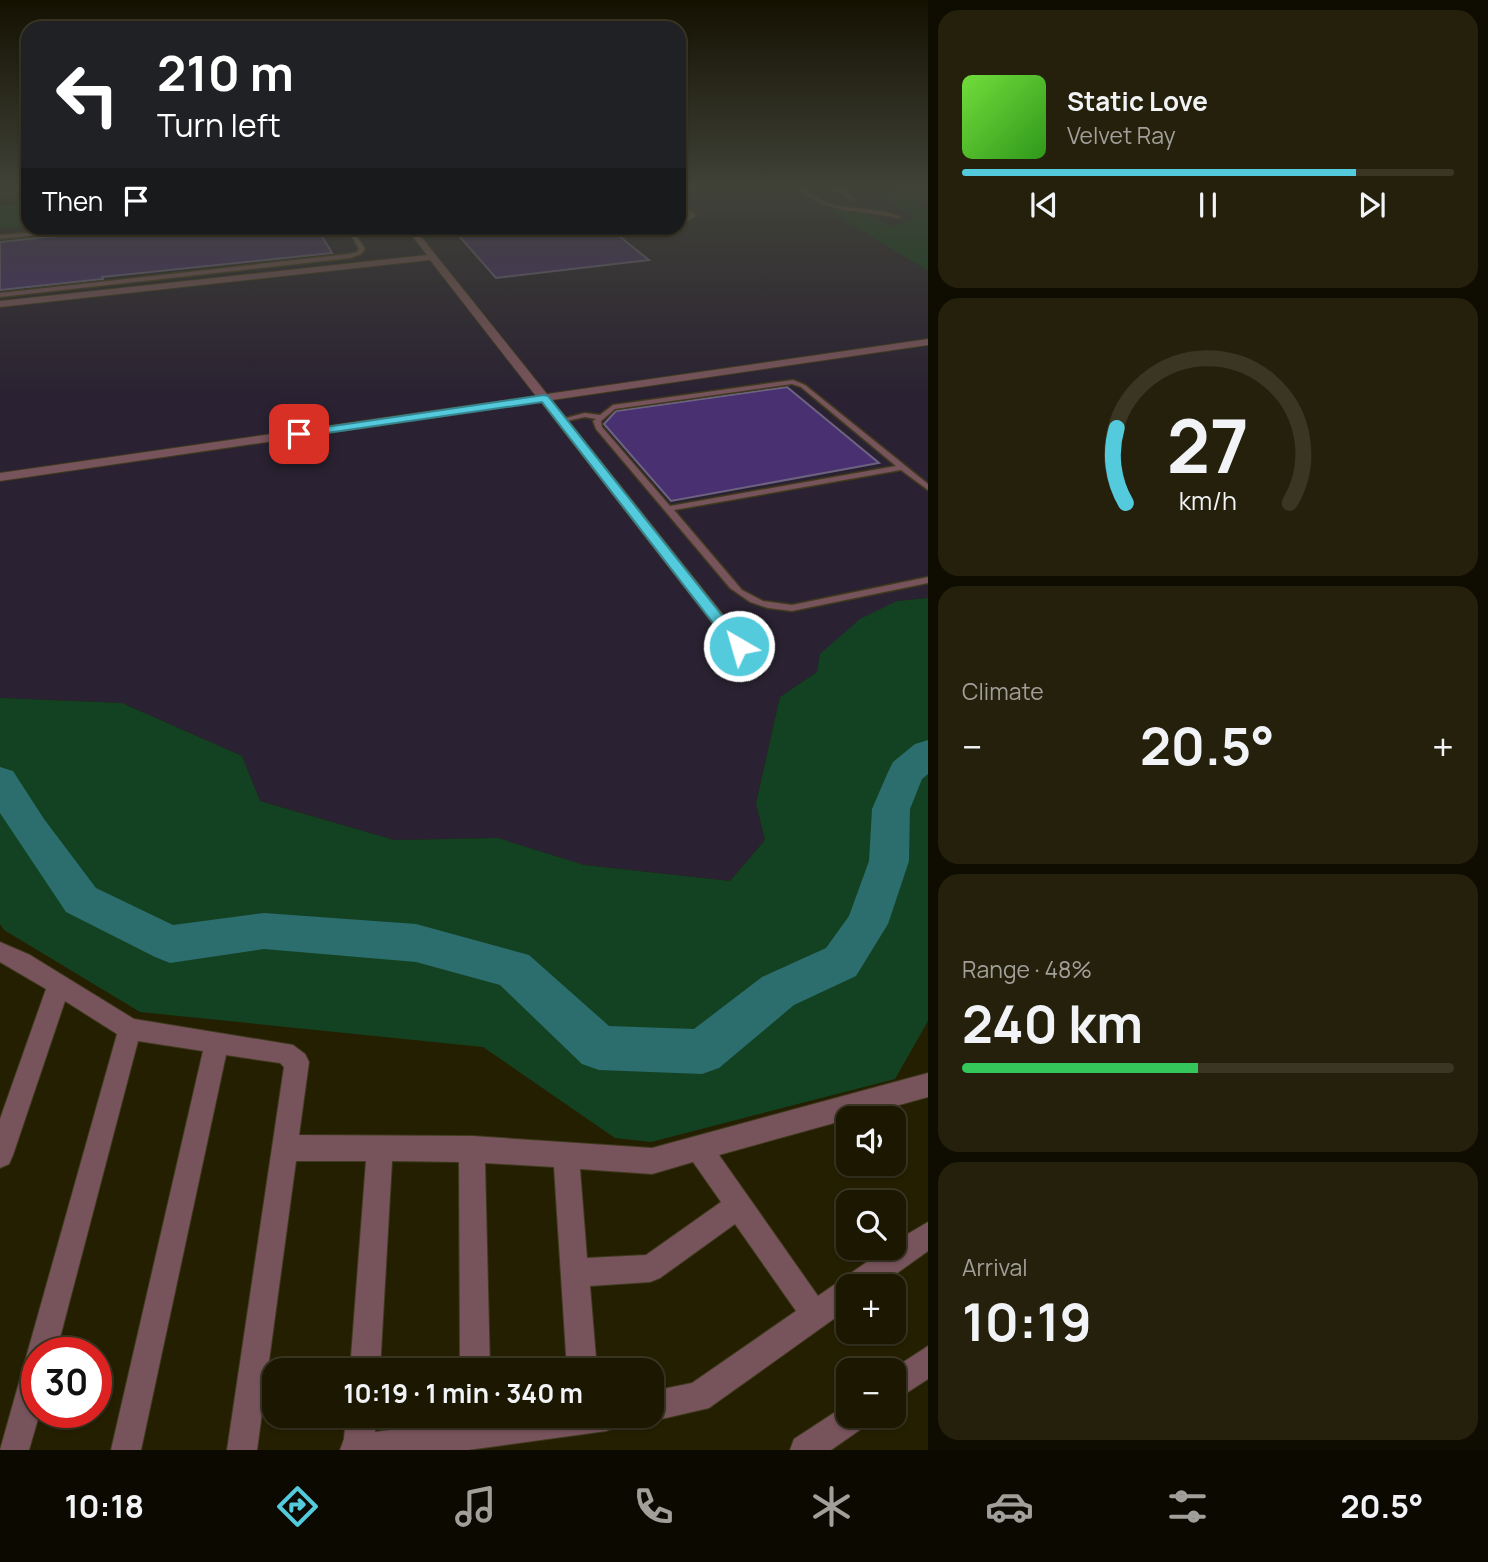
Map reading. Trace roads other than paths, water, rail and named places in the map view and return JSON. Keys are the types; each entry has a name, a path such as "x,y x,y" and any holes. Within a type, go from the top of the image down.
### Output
{"street":[{"path":"0,304 432,257 739,646"},
{"path":"0,477 928,342"},
{"path":"0,952 22,962 130,1029 285,1053 297,1062 287,1148 242,1450"},
{"path":"0,1155 59,985"},
{"path":"45,1337 130,1029"},
{"path":"126,1450 217,1042"},
{"path":"287,1148 472,1149 652,1160 928,1085"},
{"path":"698,1147 815,1315"},
{"path":"366,1358 380,1148"},
{"path":"472,1149 475,1358"},
{"path":"566,1155 581,1358"},
{"path":"575,1273 650,1268 739,1206"},
{"path":"873,1274 928,1235"},
{"path":"664,1404 698,1397 836,1300"},
{"path":"906,1377 928,1361"},
{"path":"14,1450 21,1425"},
{"path":"360,1428 357,1450 461,1428"},
{"path":"805,1450 836,1428"}],"lane":[{"path":"0,295 351,256"},
{"path":"762,367 780,382"},
{"path":"928,488 803,386 793,382 618,406 609,409 600,417 598,426 744,596 764,604 798,607 928,580"},
{"path":"562,420 585,415 600,417"},
{"path":"667,509 903,467"}],"waterway":[{"path":"0,781 30,830 81,900 170,944 264,931 416,943 513,969 599,1048 702,1052 778,991 841,962 867,924 889,861 891,809 906,772 928,753"}]}
